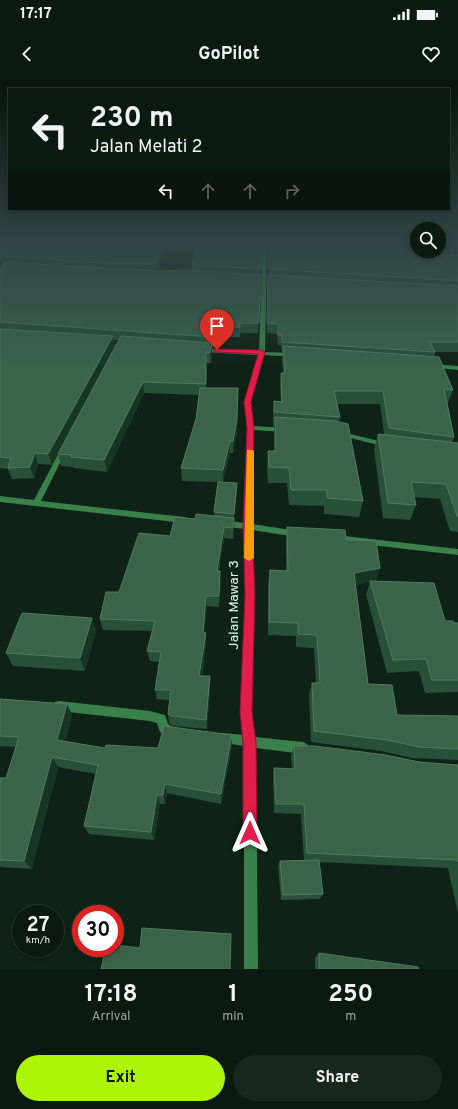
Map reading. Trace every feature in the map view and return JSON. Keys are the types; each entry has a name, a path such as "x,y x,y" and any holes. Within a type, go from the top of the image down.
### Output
{"street":[{"name":"Jalan Mawar 3","path":"251,969 250,742 246,712 250,594 248,525 250,428 247,402 262,352 264,285"},
{"path":"194,349 301,355"},
{"path":"424,365 458,368"},
{"path":"250,428 296,430"},
{"path":"333,433 392,446"},
{"path":"36,504 69,440"},
{"path":"0,499 190,520"},
{"path":"212,522 248,525 267,530 304,534"},
{"path":"326,537 458,552"},
{"path":"46,705 150,716 161,719 168,731 180,733"},
{"path":"211,737 312,749"}],"building":[{"path":"0,285 261,285 259,323 240,323 240,327 215,327 213,337 0,322"},
{"path":"268,285 458,286 458,342 430,342 435,352 282,342 282,335 278,335 278,324 267,323"},
{"path":"0,329 113,336 48,454 35,453 30,467 8,468 11,458 0,457"},
{"path":"121,336 212,343 210,353 206,352 206,384 143,382 104,460 71,457 72,455 58,454"},
{"path":"283,346 439,357 453,390 444,389 454,437 389,428 383,391 334,391 340,417 274,412 274,401 282,402 281,373 285,373"},
{"path":"200,388 238,388 237,420 233,441 230,441 223,470 181,468 196,419"},
{"path":"275,417 335,421 348,424 363,501 327,498 327,490 291,490 289,468 269,467 268,451 276,451"},
{"path":"378,434 458,443 458,516 446,484 411,482 416,505 388,503"},
{"path":"218,482 237,483 234,514 214,512"},
{"path":"196,514 234,518 233,528 224,527 217,571 220,571 219,596 206,596 203,632 206,633 199,676 210,676 206,720 172,716 168,714 171,690 155,690 161,652 147,651 155,621 100,619 106,592 119,592 139,533 170,536 175,517 195,519"},
{"path":"287,527 345,530 346,540 376,541 380,568 354,573 368,684 392,685 397,715 458,716 458,749 419,747 387,740 314,731 312,683 320,683 317,635 298,634 298,623 269,622 270,570 288,571"},
{"path":"370,581 434,583 445,621 453,621 454,623 458,623 458,680 432,680 426,659 393,660"},
{"path":"22,613 92,618 80,658 6,653"},
{"path":"0,699 67,704 57,740 105,748 106,745 158,748 164,726 232,735 221,794 165,784 163,795 157,795 151,832 84,826 98,765 52,757 24,861 0,860 0,778 6,778 19,737 0,736"},
{"path":"294,746 315,746 386,755 419,762 458,765 458,860 307,853 304,804 276,804 274,768 295,769"},
{"path":"319,860 323,894 283,895 280,861"},
{"path":"142,928 231,934 230,969 101,969 104,957 124,957 124,946 140,948"},
{"path":"319,953 418,967 419,969 319,969"}],"slow traffic":[{"path":"249,558 248,525 250,452"}],"route":[{"path":"217,350 262,352 247,402 250,428 248,525 250,594 246,712 250,742 250,833"}]}
